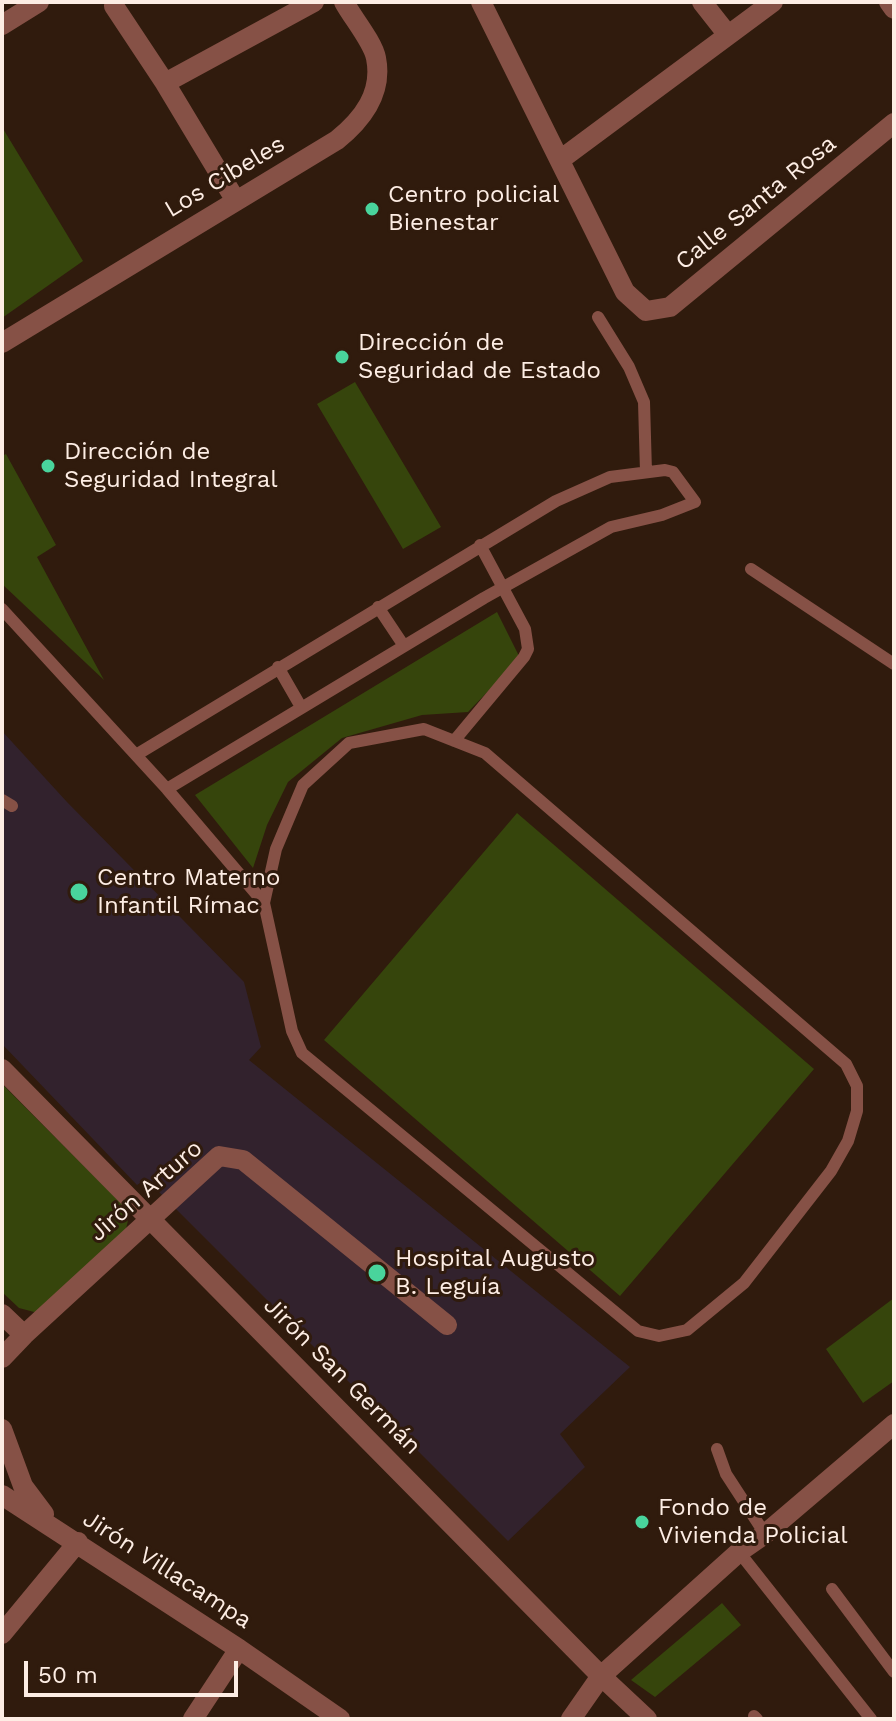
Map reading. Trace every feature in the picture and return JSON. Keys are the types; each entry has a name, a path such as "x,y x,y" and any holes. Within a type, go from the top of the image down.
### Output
{"street":[{"path":"165,83 314,2"},
{"name":"Los Cibeles","path":"2,343 337,140 359,122 377,87 376,55 344,2"},
{"path":"481,2 560,160 773,2"},
{"path":"702,2 728,35"},
{"path":"889,2 894,9"},
{"path":"2,25 25,6"},
{"path":"114,6 236,201"},
{"name":"Calle Santa Rosa","path":"560,160 625,292 646,311 670,307 894,123"},
{"name":"Jirón San Germán","path":"2,1069 647,1719"},
{"name":"Jirón Arturo","path":"2,1358 219,1156 243,1160 447,1325"},
{"path":"2,1314 24,1335"},
{"path":"571,1719 601,1676 739,1552 765,1534 894,1424"},
{"path":"2,1429 23,1486 57,1528"},
{"name":"Jirón Villacampa","path":"2,1495 57,1528 340,1719"},
{"path":"2,1634 78,1542"},
{"path":"193,1719 239,1649"}],"lane":[{"path":"598,317 644,402 646,472"},
{"path":"136,755 556,501 610,477 665,470 673,472 695,502 662,515 611,527 404,646 167,789"},
{"path":"454,741 528,649 525,629 480,545"},
{"path":"751,569 894,664"},
{"path":"378,607 404,646"},
{"path":"2,609 167,789 264,903"},
{"path":"278,667 301,707"},
{"path":"424,729 485,753 846,1064 857,1086 857,1111 848,1141 831,1171 744,1283 687,1330 659,1336 638,1331 302,1053 292,1031 264,903 276,849 303,785 349,743 424,729"},
{"path":"717,1449 726,1474 765,1534"},
{"path":"739,1552 871,1719"},
{"path":"832,1589 894,1672"}],"shaded area":[{"path":"2,731 67,802 244,982 261,1047 249,1060 630,1367 560,1434 585,1467 508,1541 146,1179 137,1185 2,1044"}],"green space":[{"path":"2,127 83,261 2,318"},
{"path":"355,382 441,527 403,549 317,404"},
{"path":"6,454 56,545 37,557 104,680 2,584 2,456"},
{"path":"497,612 520,658 468,712 422,715 342,738 288,782 267,825 253,868 195,795"},
{"path":"517,813 814,1069 620,1296 324,1040"},
{"path":"2,1084 130,1212 125,1233 38,1313 19,1308 2,1292"},
{"path":"894,1298 894,1381 863,1403 826,1349"},
{"path":"722,1603 741,1625 655,1697 631,1680"}],"place":[{"name":"Centro policial Bienestar","path":"372,209"},
{"name":"Dirección de Seguridad de Estado","path":"342,357"},
{"name":"Dirección de Seguridad Integral","path":"48,466"},
{"name":"Centro Materno Infantil Rímac","path":"79,892"},
{"name":"Hospital Augusto B. Leguía","path":"377,1273"},
{"name":"Fondo de Vivienda Policial","path":"642,1522"}]}
